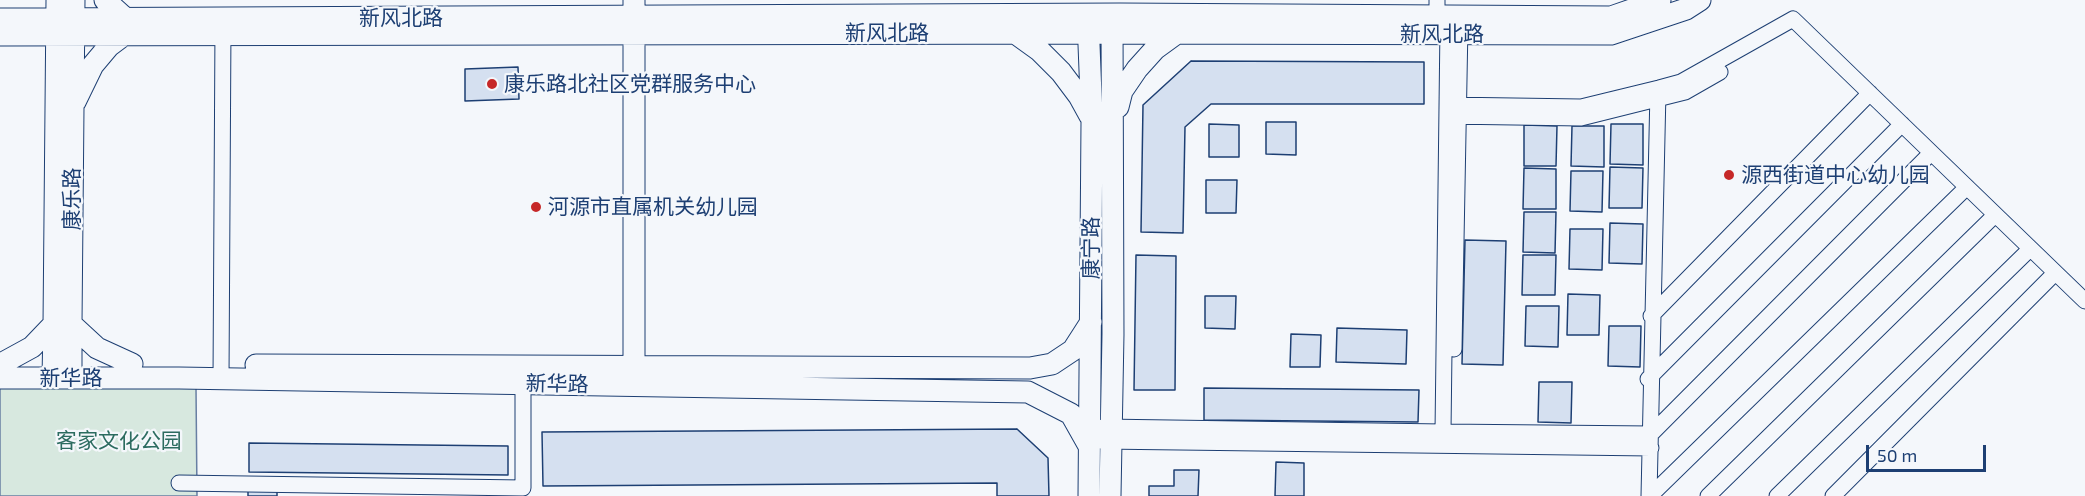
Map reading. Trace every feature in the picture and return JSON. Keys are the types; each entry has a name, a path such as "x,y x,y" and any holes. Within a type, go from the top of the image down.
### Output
{"street":[{"path":"72,111 93,65 126,27 105,0"},
{"name":"新风北路","path":"1016,24 1043,0"},
{"path":"1113,122 1122,91 1137,69 1177,24 1153,0"},
{"name":"新风北路","path":"629,17 1016,24 1088,16 1112,16 1177,24 1447,21 1611,17 1660,0"},
{"name":"新风北路","path":"1447,21 1611,34 1686,9 1701,0"},
{"name":"新风北路","path":"65,18 126,27 223,26 962,8 1016,24"},
{"name":"康宁路","path":"1088,16 1092,122 1089,496"},
{"name":"康宁路","path":"1110,496 1112,16"},
{"path":"629,17 629,376"},
{"path":"0,19 65,18"},
{"path":"0,35 65,18"},
{"name":"康乐路","path":"62,324 72,111 65,18"},
{"name":"康乐路","path":"62,324 65,18"},
{"path":"1453,111 1581,107 1656,94 1793,19 1866,97 2052,276 2085,304"},
{"path":"1447,21 1453,111 1448,438"},
{"path":"1016,24 1061,72 1079,96 1092,122"},
{"path":"221,372 223,26"},
{"path":"1650,496 1648,441 1656,94"},
{"path":"1650,316 1866,97"},
{"path":"1649,379 1898,127"},
{"path":"1643,496 1648,441 1928,156"},
{"path":"1650,496 1964,190"},
{"path":"1708,496 1992,218"},
{"path":"1777,496 2027,252"},
{"path":"1833,496 2052,276"},
{"name":"新华路","path":"0,369 629,376 1030,368 1052,364 1073,350 1091,322"},
{"path":"62,324 97,348 132,364"},
{"path":"0,369 62,324"},
{"path":"62,324 62,371"},
{"name":"新华路","path":"62,371 132,364 221,372 523,384 629,376 1028,392 1071,414 1090,438"},
{"path":"179,483 301,490 524,488 523,384"},
{"path":"1090,438 1111,434 1648,441"}],"green space":[{"name":"客家文化公园","path":"0,385 196,387 197,496 0,496"}],"building":[{"path":"1191,61 1424,62 1424,104 1211,104 1185,127 1183,233 1141,232 1143,105"},
{"name":"康乐路北社区党群服务中心","path":"518,67 519,99 465,101 465,69"},
{"path":"1266,122 1296,122 1296,155 1266,154"},
{"path":"1209,124 1239,125 1239,157 1209,157"},
{"path":"1611,124 1643,124 1643,165 1610,164"},
{"path":"1524,125 1557,126 1556,166 1524,166"},
{"path":"1572,126 1604,126 1604,167 1571,166"},
{"path":"1610,167 1643,168 1642,208 1609,208"},
{"path":"1524,168 1556,169 1556,209 1523,209"},
{"path":"1571,171 1603,171 1602,212 1570,211"},
{"path":"1206,180 1237,180 1236,213 1206,213"},
{"path":"1524,212 1556,212 1555,253 1523,252"},
{"path":"1610,223 1643,224 1642,264 1609,263"},
{"path":"1570,229 1603,229 1602,270 1569,269"},
{"path":"1465,240 1506,241 1503,365 1462,364"},
{"path":"1136,255 1176,256 1175,390 1134,390"},
{"path":"1523,255 1556,255 1555,295 1522,295"},
{"path":"1568,294 1600,295 1599,335 1567,335"},
{"path":"1205,296 1236,296 1235,329 1205,328"},
{"path":"1526,306 1559,306 1558,347 1525,346"},
{"path":"1609,326 1641,326 1640,367 1608,366"},
{"path":"1337,328 1407,330 1406,364 1336,362"},
{"path":"1291,334 1321,335 1320,367 1290,367"},
{"path":"1539,382 1572,382 1571,423 1538,422"},
{"path":"1204,388 1419,390 1418,422 1204,420"},
{"path":"1017,429 1048,458 1049,496 997,496 997,483 543,486 542,432"},
{"path":"249,443 508,446 508,475 249,472"},
{"path":"1276,462 1304,463 1304,496 1275,496"},
{"path":"1174,470 1199,470 1198,496 1149,496 1149,486 1174,486"},
{"path":"248,491 277,491 277,496 248,496"}],"place":[{"name":"康乐路北社区党群服务中心","path":"492,84"},
{"name":"源西街道中心幼儿园","path":"1729,175"},
{"name":"河源市直属机关幼儿园","path":"536,207"}]}
